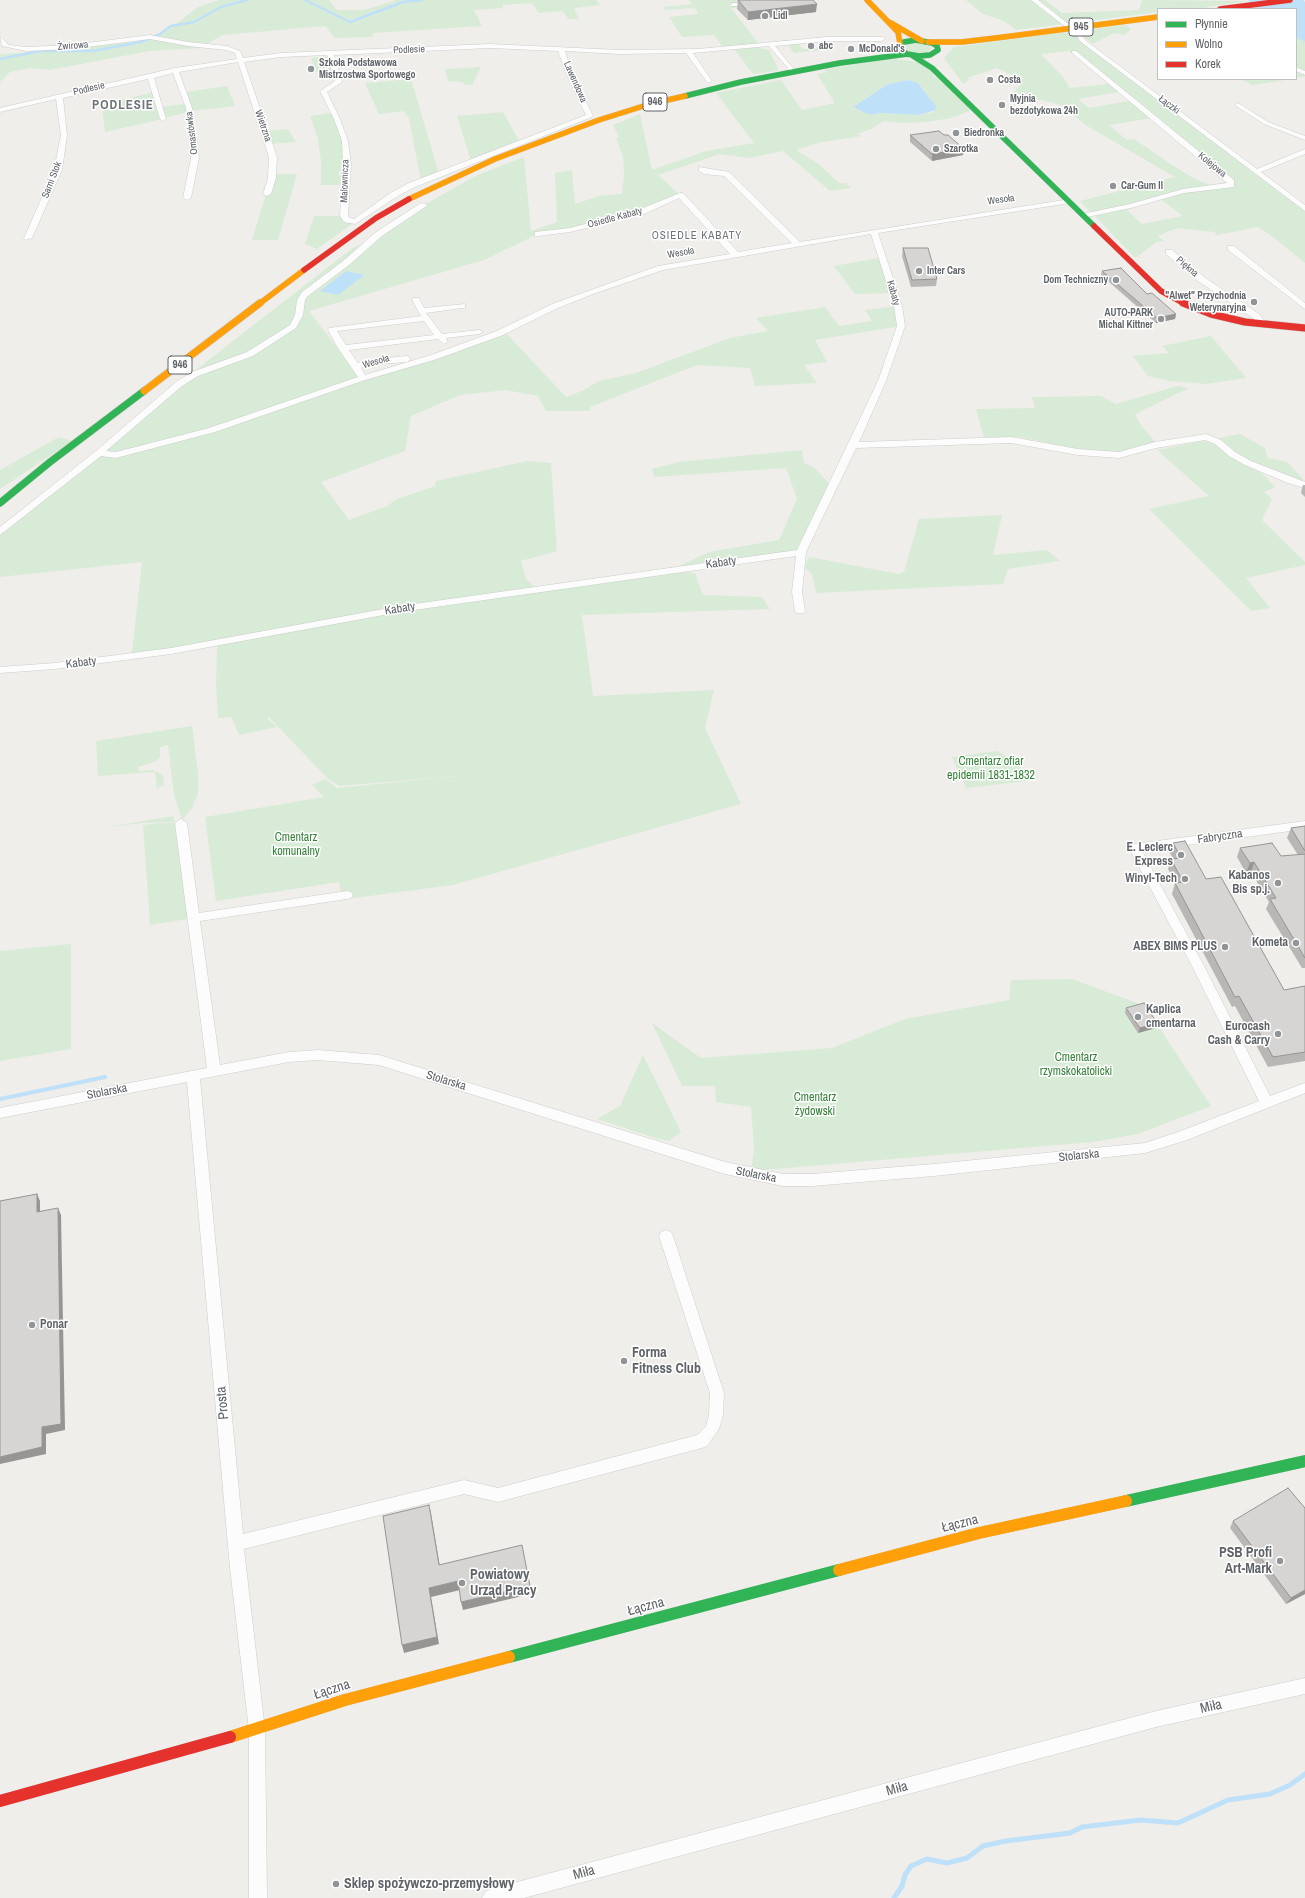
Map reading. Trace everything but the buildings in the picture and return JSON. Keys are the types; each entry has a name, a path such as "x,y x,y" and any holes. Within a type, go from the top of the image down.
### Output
{"main road":[{"name":"945","path":"867,0 898,32 899,45"},
{"path":"1228,8 1290,0"},
{"name":"945","path":"883,16 902,31 925,41 962,42 1157,17"},
{"path":"996,128 986,114 941,68 938,61 937,46 925,41 910,40 899,45 899,50 932,68 974,110 996,128 1148,279 1168,296 1182,304 1229,319 1305,328"},
{"name":"945","path":"937,51 962,42"},
{"name":"946","path":"840,64 877,54 899,45"},
{"path":"910,55 930,55 937,51"},
{"name":"946","path":"0,503 50,462 344,240 409,199 494,159 624,111 695,92 793,72 910,55"},
{"name":"946","path":"0,494 50,462"},
{"name":"Łączna","path":"0,1801 257,1730 345,1700 979,1533 1305,1461"}],"street":[{"name":"Łączki","path":"1034,0 1078,34 1083,41 1258,171 1305,208"},
{"path":"733,5 762,3"},
{"name":"Żwirowa","path":"0,38 4,45 8,47 26,49 71,47 153,37 236,50 242,59"},
{"name":"Podlesie","path":"0,110 175,70 281,54 490,46 561,48 620,52 688,51 752,47 845,38 882,39"},
{"path":"771,45 793,72"},
{"name":"Lawendowa","path":"395,194 478,158 590,116 569,72 561,48"},
{"path":"688,51 709,81"},
{"name":"Kolejowa","path":"1074,52 1231,182 1228,186 1183,191 1131,206 1085,216"},
{"name":"Malownicza","path":"330,53 339,82 323,91 337,119 345,141 347,164 344,216 347,220 355,222 395,194"},
{"name":"Wietrzna","path":"242,59 273,157 272,178 267,194"},
{"name":"Omastówka","path":"175,70 189,108 195,158 187,198"},
{"path":"150,76 163,120"},
{"name":"Sarni Stok","path":"28,238 58,170 64,135 59,96"},
{"path":"1238,106 1266,123 1305,138"},
{"path":"1258,171 1305,151"},
{"path":"702,169 707,172 726,174 799,244"},
{"path":"0,532 99,454 179,384 195,374 250,354 293,326 299,315 301,300 305,294 346,263 379,234 424,205 395,194"},
{"name":"Osiedle Kabaty","path":"538,234 570,230 640,212 680,195 736,255"},
{"name":"Wesoła","path":"99,454 122,454 212,430 361,378 453,351 500,333 555,306 632,276 661,268 874,231 1070,201"},
{"name":"Kabaty","path":"800,611 797,592 802,552 882,381 901,326 898,306 874,231"},
{"path":"1231,248 1305,306"},
{"name":"Piękna","path":"1169,252 1201,279 1256,316 1262,323"},
{"path":"416,300 423,315 453,351"},
{"path":"361,378 331,332 334,329 423,315 462,306"},
{"path":"342,348 479,332"},
{"path":"355,367 365,363 401,360 413,360 417,362"},
{"path":"853,445 1011,440 1078,452 1119,456 1155,445 1206,437 1218,442 1232,454 1248,463 1291,481 1305,485"},
{"name":"Kabaty","path":"0,670 62,665 171,651 400,608 802,552"},
{"path":"181,823 214,1071"},
{"name":"Fabryczna","path":"1267,1104 1198,966 1134,848 1305,826"},
{"path":"194,918 347,895"},
{"name":"Stolarska","path":"0,1113 194,1074 289,1057 318,1055 379,1060 725,1168 783,1180 812,1180 1124,1152 1145,1148 1182,1136 1305,1088"},
{"name":"Prosta","path":"194,1074 236,1543 257,1730 258,1898"},
{"path":"236,1543 464,1487 498,1495 702,1441 712,1429 716,1416 717,1392 666,1236"},
{"name":"Miła","path":"491,1898 1156,1719 1305,1686"}],"green space":[{"path":"219,0 329,0 337,10 364,10 394,1 393,0 596,0 600,5 574,8 579,19 568,19 563,11 539,13 532,3 502,5 503,8 474,10 482,26 373,33 373,37 334,38 326,26 222,35 201,48 149,51 50,70 30,68 10,72 0,82 0,54 53,51 132,42 163,34 198,7"},
{"path":"689,0 743,0 749,6 731,8 759,44 723,47 714,35 682,37 669,17 698,14 695,8 665,10 664,7 692,4"},
{"path":"966,0 1045,0 1062,13 1139,10 1142,0 1249,1 1206,7 1208,8 1157,8 1157,12 1016,30 1004,21 983,14"},
{"path":"1126,25 1131,29 1125,35 1114,33 1093,44 1076,31"},
{"path":"1074,31 1083,41 1305,208 1305,263 1272,236 1258,227 1217,235 1214,232 1177,228 1158,236 1164,241 1156,242 1137,257 1134,257 1095,216 1126,209 1142,224 1183,216 1160,199 1092,214 1080,201 1175,177 1087,126 1061,105 1013,93 1021,84 1015,77 997,68 967,78 970,80 963,84 944,58 954,47","holes":["1069,51 1108,83 1108,84 1070,88 1063,77 1041,54","1119,92 1129,101 1089,108 1078,99","1152,118 1227,181 1213,186 1195,179 1134,139 1127,140 1109,125"]},
{"path":"1297,38 1305,42 1305,76 1297,78"},
{"path":"911,42 928,44 932,49 926,53 909,52 903,47"},
{"path":"798,43 803,49 821,47 819,44 825,43 831,49 794,53 787,44"},
{"path":"755,47 769,50 778,68 777,71 753,74 734,49"},
{"path":"327,56 332,71 315,72 311,58"},
{"name":"Cmentarz komunalny","path":"890,58 919,62 932,68 933,76 950,85 974,109 952,118 926,122 900,123 883,121 873,128 857,134 862,136 822,142 796,150 820,165 839,183 846,183 851,188 830,191 783,151 749,158 720,154 658,175 680,195 641,212 570,230 538,234 484,260 309,311 360,378 506,333 566,397 582,391 599,381 636,373 730,338 768,331 756,318 825,307 839,326 872,321 865,310 898,306 901,326 815,340 827,362 804,365 817,383 755,386 750,368 697,365 590,407 590,411 546,411 538,396 505,390 460,395 411,416 405,451 321,482 349,520 387,506 395,500 435,486 436,481 527,461 551,463 557,551 521,561 526,579 537,589 671,570 709,552 779,540 797,499 786,468 654,477 652,469 679,462 802,450 804,463 814,467 830,485 801,552 674,571 695,573 703,595 762,597 770,609 582,615 593,696 714,690 705,728 741,804 453,885 354,898 341,891 339,882 216,901 205,817 324,797 312,785 325,779 337,788 458,776 339,786 327,778 269,717 267,718 277,727 239,735 231,717 218,718 216,684 217,645 132,653 142,562 0,577 0,532 179,383 350,250 463,183 480,174 524,157 531,231 557,222 555,173 572,170 575,204 599,196 622,194 624,175 623,157 616,138 619,137 613,125 640,114 652,170 706,151 754,143 716,93 781,80 802,110 835,103 817,74 828,72 823,70","holes":["908,80 918,83 930,98 934,112 919,115 881,113 871,115 853,107 888,84"]},
{"path":"481,67 472,85 465,85 463,82 448,81 445,69"},
{"path":"411,79 439,174 421,181 409,118 404,111 379,114 365,83"},
{"path":"1243,80 1285,80 1252,85"},
{"path":"227,86 235,106 191,111 185,92"},
{"path":"155,92 163,119 105,132 102,104"},
{"path":"185,104 188,112 165,118 161,107"},
{"path":"503,112 520,142 471,161 457,116"},
{"path":"331,113 337,119 345,141 346,185 321,185 321,162 318,139 310,116"},
{"path":"288,129 296,142 270,144 266,131"},
{"path":"272,174 297,174 278,240 252,240"},
{"path":"314,216 344,216 355,222 317,249 305,244"},
{"path":"879,258 893,293 855,294 834,266"},
{"path":"1211,336 1246,378 1205,384 1170,381 1148,376 1133,356 1169,353 1162,346"},
{"path":"1177,386 1189,388 1135,414 1141,425 1156,443 1117,454 1081,450 1019,437 984,437 976,409 1035,408 1032,397 1101,396 1116,404"},
{"path":"1240,434 1265,448 1268,458 1287,462 1305,481 1256,468 1254,470 1262,473 1275,487 1264,492 1272,499 1262,520 1305,562 1305,565 1246,578 1270,608 1251,611 1149,509 1209,496 1157,450"},
{"path":"59,437 72,441 0,489 0,470"},
{"path":"1002,515 993,555 1047,550 1060,561 1008,569 1003,584 816,593 812,574 804,567 809,557 899,574 904,572 919,519"},
{"path":"192,726 198,774 198,793 192,808 182,820 174,795 168,745 160,747 160,757 156,761 138,767 139,771 153,770 163,775 164,785 157,788 155,772 98,776 96,741"},
{"name":"Cmentarz ofiar epidemii 1831-1832","path":"997,751 1019,763 1027,781 966,788 952,757"},
{"path":"173,816 175,822 141,823 101,828"},
{"path":"175,823 188,919 150,925 143,825"},
{"path":"71,944 71,1049 0,1061 0,951"},
{"path":"1072,979 1145,1006 1211,1106 1138,1134 1093,1142 751,1171 754,1150 751,1107 716,1102 715,1086 682,1086 652,1023 701,1058 832,1048 905,1019 1009,1000 1011,980"},
{"path":"643,1055 681,1132 669,1141 655,1138 597,1119 620,1106"}],"water":[{"path":"1248,0 1303,0 1305,2 1305,42 1297,38 1297,8 1256,8"},
{"path":"908,80 918,83 935,105 936,110 919,115 881,113 870,115 853,107 888,84"},
{"path":"346,271 364,275 338,295 320,291"}],"waterway":[{"path":"0,59 40,51 93,51 141,42 160,34 171,26 194,22 221,7 247,0"},
{"path":"305,0 350,22 403,2 422,0"},
{"path":"0,1099 105,1077"},
{"path":"894,1898 902,1886 905,1875 911,1866 927,1859 947,1863 967,1858 983,1846 1006,1841 1070,1833 1082,1827 1141,1820 1178,1823 1228,1800 1270,1794 1290,1785 1305,1774"}],"railway":[{"path":"1024,0 1305,223"}],"traffic: fast":[{"path":"916,40 932,43 937,46 938,50 930,55 919,56 907,54 898,48 898,46 904,42 916,40"},
{"path":"685,96 741,82 840,63 907,54"},
{"path":"913,56 932,68 1094,226"},
{"path":"0,503 50,462 144,391"},
{"path":"1126,1501 1305,1461"},
{"path":"509,1657 839,1570"}],"traffic: slow":[{"path":"867,0 898,32 900,43"},
{"path":"1004,37 1157,17"},
{"path":"891,23 922,41"},
{"path":"928,42 962,42 1004,37"},
{"path":"409,199 495,159 599,120 650,104 685,96"},
{"path":"144,391 304,270"},
{"path":"839,1570 979,1533 1126,1501"},
{"path":"230,1737 345,1700 509,1657"}],"traffic: jam":[{"path":"1228,8 1290,0"},
{"path":"304,270 376,218 409,199"},
{"path":"1094,226 1161,291 1182,303 1211,314 1245,322 1305,328"},
{"path":"0,1801 230,1737"}],"place":[{"name":"Lidl","path":"765,16"},
{"name":"abc","path":"811,46"},
{"name":"McDonald's","path":"851,49"},
{"name":"Szkoła Podstawowa Mistrzostwa Sportowego","path":"311,69"},
{"name":"Costa","path":"990,80"},
{"name":"Myjnia bezdotykowa 24h","path":"1002,105"},
{"name":"Biedronka","path":"956,133"},
{"name":"Szarotka","path":"936,149"},
{"name":"Car-Gum II","path":"1113,186"},
{"name":"Inter Cars","path":"919,271"},
{"name":"Dom Techniczny","path":"1116,280"},
{"name":"\"Alwet\" Przychodnia Weterynaryjna","path":"1254,302"},
{"name":"AUTO-PARK Michal Kittner","path":"1161,319"},
{"name":"E. Leclerc Express","path":"1181,855"},
{"name":"Winyl-Tech","path":"1185,879"},
{"name":"Kabanos Bis sp.j.","path":"1278,883"},
{"name":"Kometa","path":"1296,943"},
{"name":"ABEX BIMS PLUS","path":"1225,947"},
{"name":"Kaplica cmentarna","path":"1138,1017"},
{"name":"Eurocash Cash & Carry","path":"1278,1034"},
{"name":"Ponar","path":"32,1325"},
{"name":"Forma Fitness Club","path":"624,1361"},
{"name":"PSB Profi Art-Mark","path":"1280,1561"},
{"name":"Powiatowy Urząd Pracy","path":"462,1583"},
{"name":"Sklep spożywczo-przemysłowy","path":"336,1884"}],"district":[{"name":"PODLESIE","path":"123,106"},
{"name":"OSIEDLE KABATY","path":"697,236"}],"park label":[{"name":"Cmentarz rzymskokatolicki","path":"1076,1065"},
{"name":"Cmentarz żydowski","path":"815,1105"}]}
